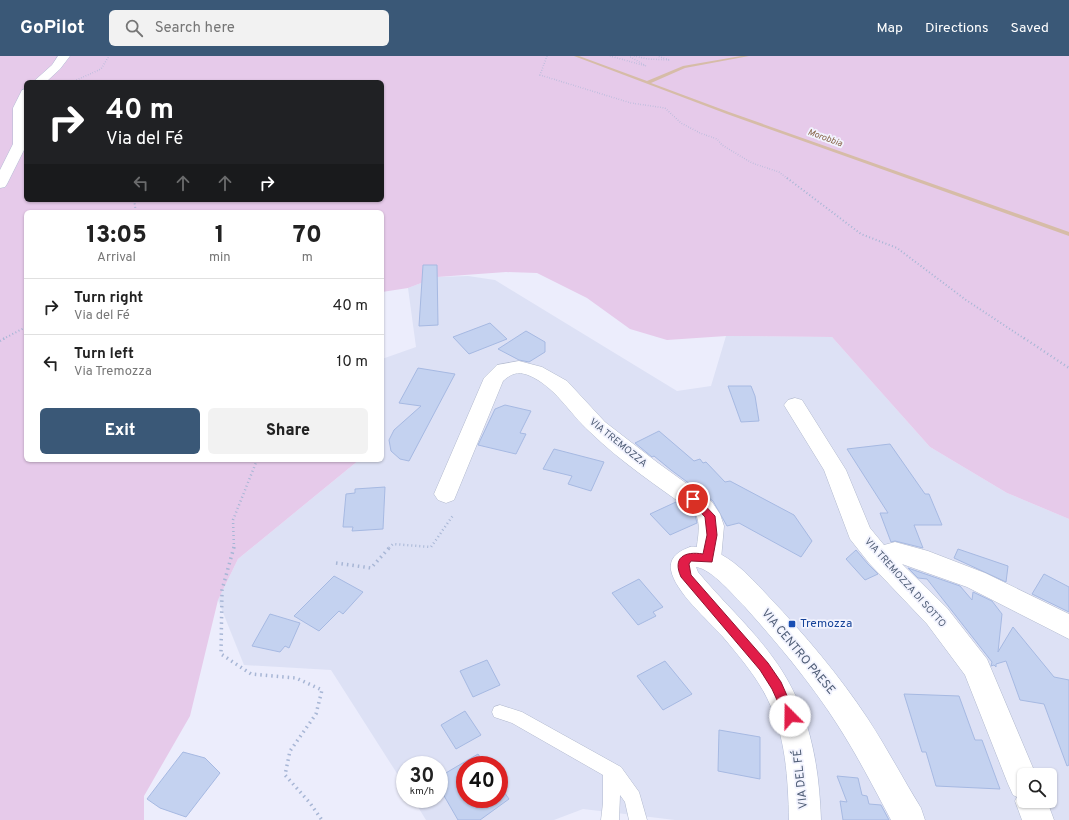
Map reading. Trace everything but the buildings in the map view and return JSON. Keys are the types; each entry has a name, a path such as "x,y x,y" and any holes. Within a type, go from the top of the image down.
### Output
{"street":[{"path":"41,80 56,67 64,56"},
{"path":"0,183 20,144 19,108 24,96"},
{"name":"VIA TREMOZZA","path":"446,494 494,378 499,372 511,367 528,368 560,386 597,427 650,469 704,508 710,516 712,522 712,535 708,559"},
{"name":"VIA TREMOZZA DI SOTTO","path":"795,405 835,470 859,532 878,556 937,616 977,668 1018,768"},
{"path":"878,556 895,552 919,558 976,580 1069,627"},
{"name":"VIA DEL FÉ","path":"708,559 693,556 687,558 683,562 683,569 686,577 698,592 753,652 777,685 794,726 800,754 805,789 805,820"},
{"name":"VIA CENTRO PAESE","path":"708,559 739,583 798,648 832,691 858,730 909,820"},
{"path":"1034,808 1038,820"}],"lane":[{"path":"500,712 516,717 611,770 622,781 633,798 638,820"},
{"path":"610,820 612,803 611,770"}],"path":[{"path":"76,80 101,69 109,56"},
{"path":"547,56 540,75 630,103 665,108 681,123 700,133 717,139 722,145 752,163 779,172 861,234 896,248 966,300 1069,368"},
{"path":"610,56 646,66 629,56"},
{"path":"634,56 648,59 670,60 657,56"},
{"path":"0,341 24,328"},
{"path":"256,462 233,520 234,550 222,590 220,654 251,674 296,678 322,690 316,714 290,751 285,775 310,803 322,820"},
{"path":"336,563 371,568 393,544 431,547 456,512 446,494"}],"shaded area":[{"path":"0,56 1069,56 1069,519 1007,493 930,447 832,337 726,336 667,340 630,329 587,298 537,273 506,272 437,277 408,288 384,292 384,210 24,210 24,462 357,462 238,559 218,600 190,716 144,796 144,820 0,820"},
{"path":"468,276 495,280 677,391 711,386 726,336 832,337 930,447 1007,493 1069,519 1069,820 675,820 583,809 554,820 426,820 419,808 448,808 448,756 396,756 396,772 331,670 244,665 218,600 238,559 357,462 384,462 384,358 416,347 408,288 437,277"}],"waterway":[{"name":"Morobbia","path":"576,56 647,83"},
{"path":"647,83 684,67 747,56"},
{"name":"Morobbia","path":"647,83 728,113 1069,234"}],"place":[{"name":"Tremozza","path":"792,624"}],"route":[{"path":"693,499 704,508 710,516 712,522 712,535 708,559 693,556 687,558 683,562 683,569 686,577 749,647 764,666 777,685 790,716"}]}
